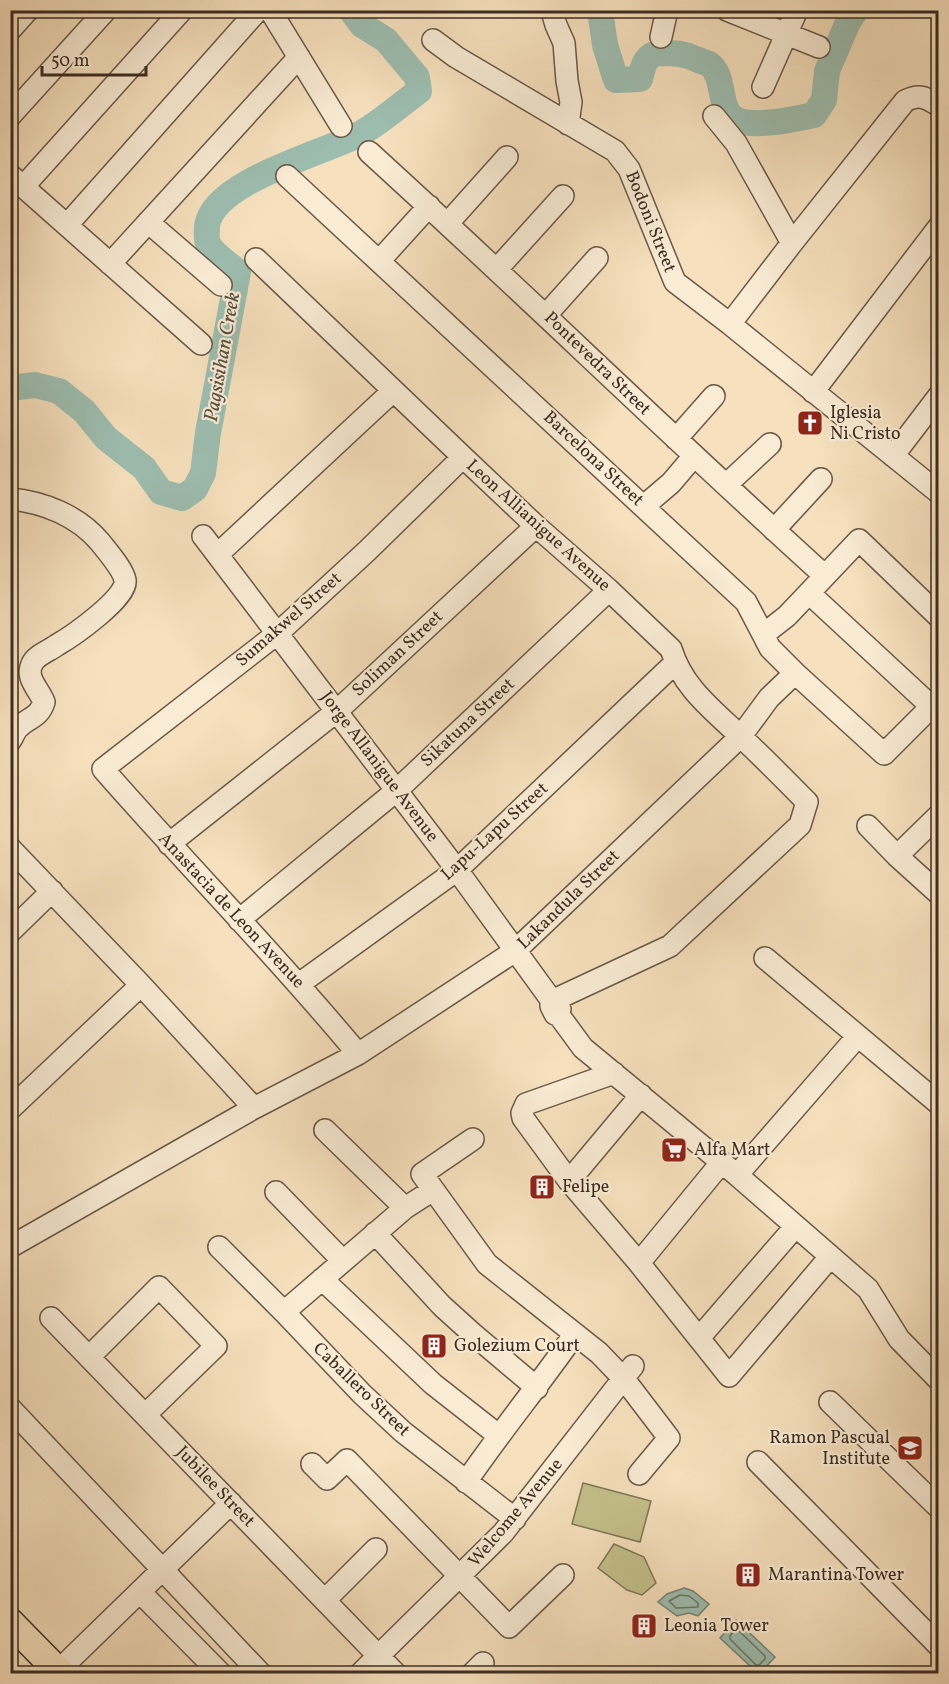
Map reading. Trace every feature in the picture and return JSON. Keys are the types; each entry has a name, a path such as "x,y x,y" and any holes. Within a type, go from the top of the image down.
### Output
{"main road":[{"path":"10,1622 58,1673"}],"street":[{"path":"10,30 27,10"},
{"path":"10,116 106,10"},
{"path":"182,10 17,181 201,344"},
{"path":"67,225 258,10"},
{"path":"270,10 341,126"},
{"path":"661,38 667,10"},
{"path":"728,10 819,47"},
{"path":"763,87 796,10"},
{"path":"552,11 564,43 571,102 568,124"},
{"name":"Bodoni Street","path":"433,40 456,57 615,152 623,159 675,282 939,492"},
{"path":"110,264 298,57"},
{"path":"730,324 905,101 916,96 925,96 939,105"},
{"path":"714,116 736,143 792,243"},
{"name":"Pontevedra Street","path":"369,152 825,576"},
{"path":"448,223 507,158"},
{"name":"Barcelona Street","path":"287,176 746,602 770,648 884,754 935,703"},
{"path":"497,269 563,196"},
{"path":"380,260 429,206"},
{"path":"148,222 221,285"},
{"path":"813,392 939,228"},
{"path":"546,315 597,258"},
{"name":"Leon Allianigue Avenue","path":"256,259 536,526 609,590 671,649 675,663 698,698 741,736 807,802 801,825 670,946 555,1008"},
{"path":"218,554 393,391"},
{"path":"676,439 714,396"},
{"path":"892,456 939,397"},
{"path":"726,485 770,444"},
{"path":"644,506 671,483 694,456"},
{"name":"Sumakwel Street","path":"103,770 278,633 367,551 463,457"},
{"path":"774,530 821,479"},
{"path":"10,500 22,501 79,521 91,531 109,553 125,579 122,592 112,602 75,633 33,661 30,673 44,702 42,708 33,718 19,727 10,741"},
{"name":"Soliman Street","path":"169,844 337,711 536,526"},
{"name":"Jorge Allanigue Avenue","path":"203,536 457,870 583,1048 729,1169 868,1289 899,1339 939,1379"},
{"path":"764,634 788,616 859,540 939,616"},
{"name":"Sikatuna Street","path":"239,920 396,791 609,590"},
{"path":"809,593 935,703"},
{"name":"Lapu-Lapu Street","path":"299,984 457,870 675,663"},
{"name":"Lakandula Street","path":"10,1247 254,1108 358,1054 515,951 741,736 769,698 795,673"},
{"name":"Anastacia de Leon Avenue","path":"103,770 299,984 358,1054"},
{"path":"897,856 939,816"},
{"path":"868,826 897,856 939,892"},
{"path":"10,849 141,985 254,1108"},
{"path":"10,932 52,891"},
{"path":"765,958 939,1103"},
{"path":"10,1109 141,985"},
{"path":"639,1263 857,1037"},
{"path":"614,1073 532,1101 523,1108 523,1118 568,1181 639,1263 729,1376 830,1257"},
{"path":"568,1181 641,1095"},
{"path":"325,1130 405,1208"},
{"path":"284,1312 405,1208 428,1182 473,1139"},
{"path":"428,1182 487,1264 574,1335 628,1372 669,1438 639,1474"},
{"path":"276,1192 343,1261"},
{"path":"699,1338 795,1227"},
{"path":"375,1233 442,1306 537,1388"},
{"name":"Caballero Street","path":"219,1247 386,1417 515,1519"},
{"path":"322,1279 433,1384 498,1435"},
{"path":"89,1357 159,1287 216,1346 145,1415"},
{"name":"Jubilee Street","path":"51,1318 396,1674"},
{"path":"466,1482 498,1435 537,1388 574,1335"},
{"name":"Welcome Avenue","path":"360,1674 460,1577 515,1519 628,1372"},
{"path":"830,1402 939,1507"},
{"path":"10,1408 261,1674"},
{"path":"312,1464 327,1479 347,1460 509,1626 563,1575"},
{"path":"758,1462 939,1645"},
{"path":"58,1673 231,1503"},
{"path":"325,1600 376,1549"},
{"path":"140,1592 221,1674"}],"shaded area":[{"path":"583,1483 651,1501 640,1542 572,1524"},
{"path":"614,1544 644,1557 656,1583 642,1595 627,1590 598,1568"}],"water":[{"path":"684,1588 693,1591 709,1604 698,1616 689,1613 677,1616 658,1602 667,1594"},
{"path":"736,1620 775,1657 760,1673 750,1673 746,1670 750,1666 720,1638"}],"waterway":[{"name":"Pagsisihan Creek","path":"10,388 35,385 59,391 84,411 106,438 144,468 161,492 182,498 195,489 203,473 208,433 238,272 218,256 208,244 207,226 214,210 228,195 272,170 360,134 419,91 417,77 386,40 362,25 351,10"},
{"name":"Pagsisihan Creek","path":"600,10 605,45 616,80 640,79 646,62 655,54 674,53 687,56 709,64 715,69 726,109 731,116 737,120 754,123 814,115 824,100 827,71 848,22 856,10"}],"place":[{"name":"Iglesia Ni Cristo","path":"810,423"},
{"name":"Alfa Mart","path":"674,1150"},
{"name":"Felipe","path":"542,1187"},
{"name":"Golezium Court","path":"434,1346"},
{"name":"Ramon Pascual Institute","path":"910,1448"},
{"name":"Marantina Tower","path":"748,1575"},
{"name":"Leonia Tower","path":"644,1626"}]}
